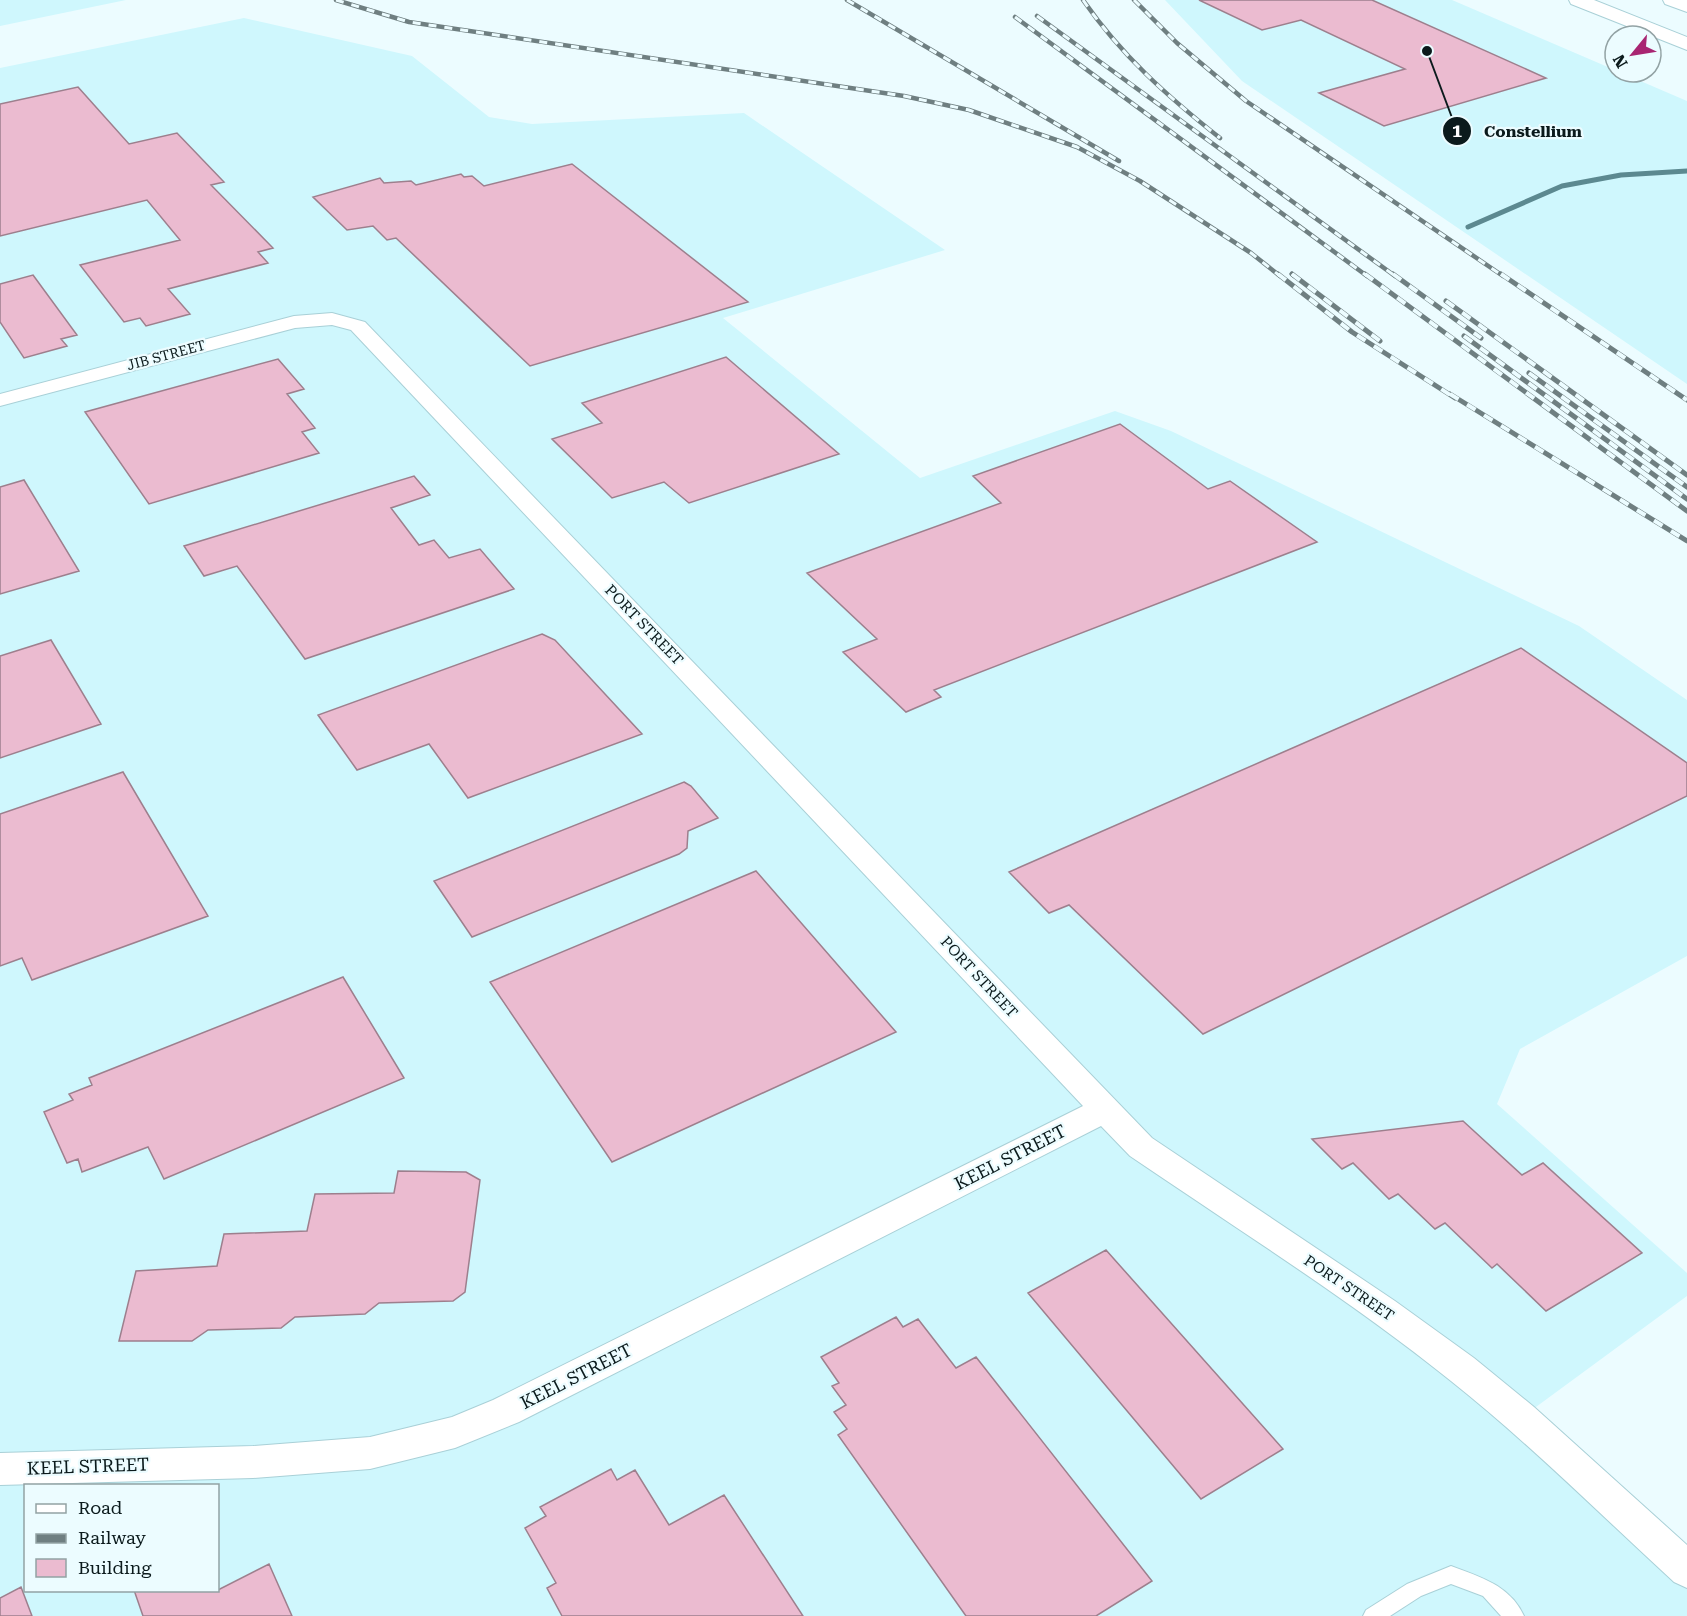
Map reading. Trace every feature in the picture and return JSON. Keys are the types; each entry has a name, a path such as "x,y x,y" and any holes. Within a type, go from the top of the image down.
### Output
{"highway":[{"path":"1578,0 1687,44"},
{"path":"1672,0 1687,6"}],"street":[{"name":"JIB STREET","path":"0,400 294,322 332,319"},
{"name":"PORT STREET","path":"332,319 351,323 364,330 1141,1147 1383,1311 1462,1369 1521,1418 1687,1570"},
{"name":"KEEL STREET","path":"0,1469 254,1462 370,1453 455,1432 506,1411 1104,1110"}],"lane":[{"path":"1372,1616 1414,1590 1451,1575 1490,1590 1514,1616"}],"shaded area":[{"path":"0,0 126,0 0,26"},
{"path":"1165,0 1452,0 1603,65 1603,84 1647,84 1687,101 1687,384 1242,81"},
{"path":"244,18 412,56 489,117 532,124 744,113 945,250 723,318 920,478 1115,411 1171,431 1579,626 1687,700 1687,956 1520,1049 1497,1104 1687,1273 1687,1296 1521,1418 1687,1570 1687,1616 0,1616 0,68"}],"building":[{"path":"1199,0 1372,0 1546,78 1384,126 1319,93 1405,69 1301,20 1262,30"},
{"path":"78,87 129,144 177,133 224,182 211,185 273,248 258,252 268,263 168,289 190,314 146,326 140,318 124,322 80,265 180,240 147,200 0,236 0,104"},
{"path":"572,164 748,302 530,366 396,238 387,240 373,226 347,230 313,197 380,178 384,183 411,181 416,185 461,174 464,177 472,176 484,186"},
{"path":"33,275 77,335 61,339 67,346 24,358 0,322 0,284"},
{"path":"726,357 839,454 689,503 664,482 612,498 552,439 602,423 582,403"},
{"path":"278,359 304,389 287,394 315,428 302,432 319,453 149,504 85,412"},
{"path":"1120,424 1208,489 1230,481 1317,542 934,690 941,697 906,712 843,652 877,639 807,573 1001,503 973,476"},
{"path":"414,476 430,495 391,508 419,545 434,540 449,558 480,549 514,589 305,659 237,566 204,576 184,546"},
{"path":"24,480 79,571 0,594 0,487"},
{"path":"542,634 555,640 642,734 468,798 429,744 357,770 318,715"},
{"path":"51,640 101,724 0,758 0,656"},
{"path":"1521,648 1687,763 1687,796 1203,1034 1069,905 1049,913 1009,872"},
{"path":"123,772 208,916 32,980 22,958 0,966 0,814"},
{"path":"684,782 691,786 718,818 688,831 687,848 679,854 472,937 434,881"},
{"path":"756,871 896,1032 612,1162 490,982"},
{"path":"343,977 404,1078 164,1179 148,1147 82,1172 78,1159 67,1163 44,1112 73,1100 69,1094 92,1085 89,1078"},
{"path":"1463,1121 1522,1175 1543,1163 1642,1253 1546,1311 1497,1264 1492,1268 1445,1223 1435,1229 1398,1194 1389,1199 1353,1163 1342,1169 1312,1139"},
{"path":"398,1171 466,1172 480,1180 465,1292 453,1301 379,1303 365,1314 295,1317 281,1328 208,1330 192,1341 119,1341 136,1271 217,1266 224,1234 307,1231 315,1194 394,1193"},
{"path":"1106,1250 1283,1449 1201,1499 1028,1293"},
{"path":"896,1317 903,1327 918,1319 956,1368 976,1357 1152,1581 1096,1616 966,1616 838,1435 847,1429 834,1412 846,1405 832,1386 839,1383 821,1357"},
{"path":"611,1469 617,1480 635,1470 669,1525 724,1495 803,1616 562,1616 547,1588 556,1583 525,1528 546,1516 540,1507"},
{"path":"269,1564 292,1616 143,1616 135,1592 219,1592 219,1589"},
{"path":"21,1587 32,1616 0,1616 0,1598"}],"waterway":[{"path":"1468,227 1562,186 1621,175 1687,171"}],"railway":[{"path":"336,0 409,22 904,96 969,110 1077,147 1140,181 1251,253 1280,276"},
{"path":"847,0 1119,161"},
{"path":"1083,0 1129,57 1182,107 1220,138"},
{"path":"1134,0 1177,43 1246,101 1503,276"},
{"path":"1037,16 1395,276"},
{"path":"1015,17 1367,276"},
{"path":"1278,274 1352,332 1455,398"},
{"path":"1294,276 1292,274 1380,341"},
{"path":"1365,274 1687,511"},
{"path":"1393,274 1481,338"},
{"path":"1501,274 1687,400"},
{"path":"1446,301 1687,475"},
{"path":"1464,336 1687,499"},
{"path":"1529,373 1687,487"},
{"path":"1450,394 1687,541"}],"place":[{"name":"Constellium","path":"1427,51"}]}
